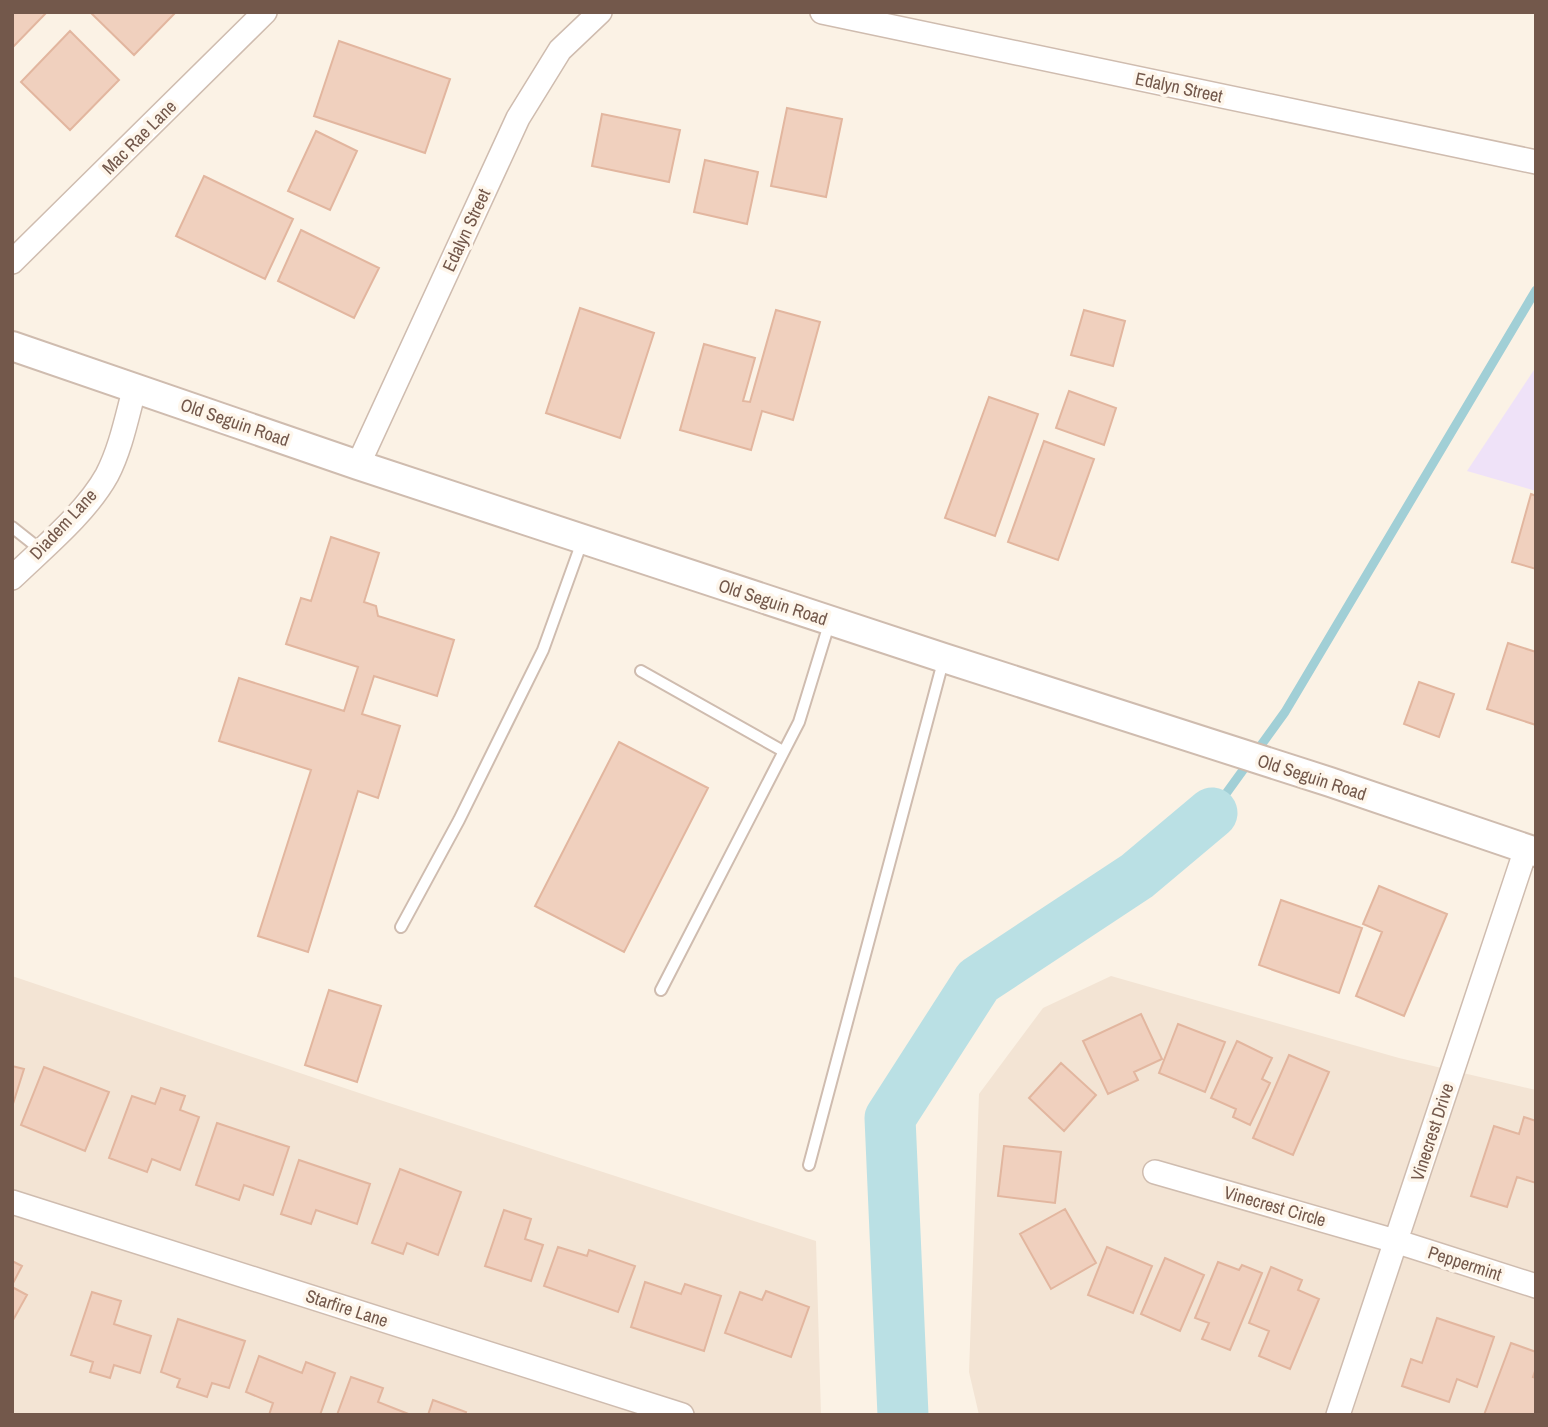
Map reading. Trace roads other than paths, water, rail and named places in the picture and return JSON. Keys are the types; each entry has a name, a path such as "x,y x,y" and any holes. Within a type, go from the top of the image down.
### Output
{"street":[{"name":"Mac Rae Lane","path":"12,262 265,12"},
{"name":"Edalyn Street","path":"358,465 517,118 560,50 600,12"},
{"name":"Edalyn Street","path":"822,12 1536,162"},
{"name":"Old Seguin Road","path":"12,347 358,465 1531,850"},
{"name":"Diadem Lane","path":"12,578 80,510 106,476 116,454 135,387"},
{"name":"Vinecrest Drive","path":"1338,1415 1395,1241 1531,850"},
{"name":"Vinecrest Circle","path":"1156,1172 1395,1241"},
{"name":"Starfire Lane","path":"12,1202 654,1410 682,1415"},
{"name":"Peppermint","path":"1395,1241 1536,1286"}],"lane":[{"path":"12,527 41,550"},
{"path":"401,927 459,820 543,649 583,539"},
{"path":"661,990 799,722 830,621"},
{"path":"808,1165 944,658"},
{"path":"641,671 783,751"}],"waterway":[{"path":"1212,813 1285,712 1536,290"},
{"path":"903,1415 890,1118 978,981 1137,876 1212,813"}]}
